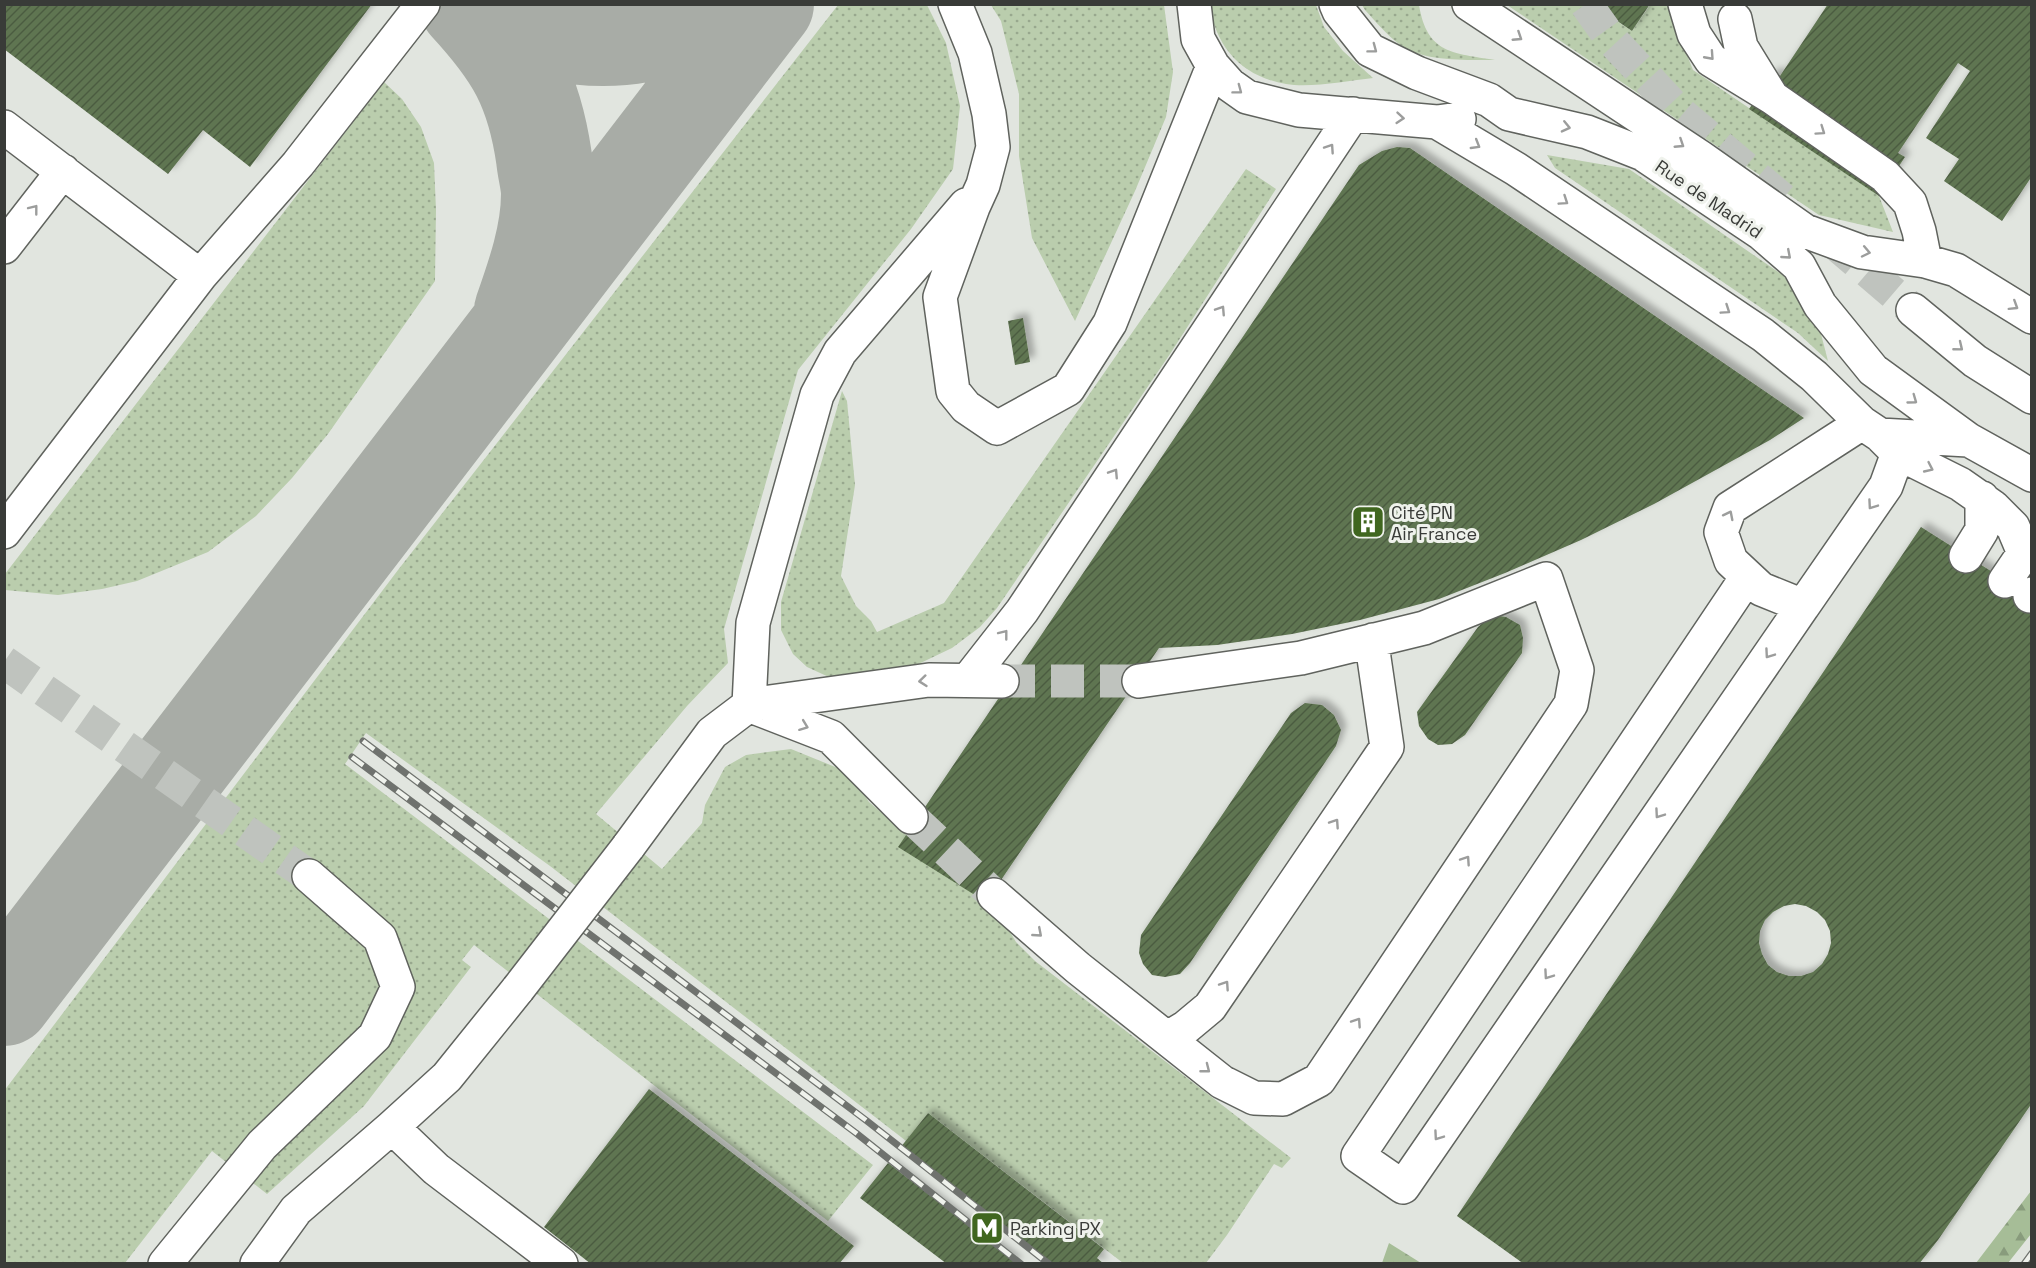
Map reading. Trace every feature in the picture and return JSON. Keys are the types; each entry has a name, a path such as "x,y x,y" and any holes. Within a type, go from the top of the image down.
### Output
{"street":[{"path":"4,532 200,276 298,164 423,4"},
{"path":"955,4 975,53 989,114 993,147 983,185 940,297 952,391 966,407 997,428 1068,389 1110,323 1213,66"},
{"path":"1194,4 1198,39 1213,66 1230,85 1247,97 1299,110 1437,122 1509,114"},
{"name":"Rue de Madrid","path":"1336,4 1339,11 1371,50 1417,73 1489,100 1509,114 1587,132 1643,154 1761,233 1799,266 1820,305 1873,370 1969,440 2031,475"},
{"path":"1469,4 1700,157 1805,231 1862,252 1925,261 1956,270 2031,317"},
{"path":"1685,4 1694,34 1711,60 1773,98 1885,176 1910,203 1925,261"},
{"path":"1735,18 1741,46 1773,98"},
{"path":"968,680 1022,611 1353,114"},
{"path":"1437,122 1516,169 1763,335 1814,376 1880,437 1982,498 2013,527 2004,579"},
{"path":"4,127 200,276"},
{"path":"4,247 63,171"},
{"path":"749,705 753,623 817,394 840,352 983,185"},
{"path":"1913,310 1975,361 2031,397"},
{"path":"1747,577 1358,1156 1402,1187 1886,486 1880,437"},
{"path":"1803,606 1761,589 1731,561 1722,532 1730,508 1880,437 1969,440"},
{"path":"1982,498 1983,530 2004,579"},
{"path":"994,895 1078,968 1222,1082 1254,1098 1283,1099 1319,1080 1571,704 1577,670 1546,579 1424,628 1301,658 1139,681"},
{"path":"1168,1038 1186,1027 1210,1007 1387,747 1373,640"},
{"path":"257,1263 296,1210 447,1077 628,847 712,733 749,705 929,680 1002,681"},
{"path":"749,705 831,736 911,817"},
{"path":"165,1263 262,1145 375,1036 398,987 380,938 309,876"},
{"path":"392,1127 436,1168 561,1263"}],"green space":[{"path":"838,5 927,5 946,43 960,106 953,169 911,229 798,370 724,629 728,663 687,706 596,814 662,869 702,823 705,805 725,767 746,755 791,749 850,773 869,802 986,902 1003,920 1016,942 1035,961 1291,1158 1282,1168 1274,1164 1206,1263 1123,1263 928,1113 906,1141 550,866 366,733 345,764 873,1165 828,1221 474,945 462,960 471,967 364,1106 267,1194 212,1151 125,1263 5,1263 4,1091 398,570"},
{"path":"991,5 1164,5 1173,72 1166,117 1135,191 1075,321 1032,238 1019,156 1019,94 1001,21"},
{"path":"1209,5 1316,5 1324,27 1343,51 1373,78 1329,84 1296,85 1270,80 1256,74 1244,67 1225,47 1218,34"},
{"path":"1362,5 1419,5 1428,33 1435,42 1455,52 1495,60 1445,59 1409,50 1385,32"},
{"path":"1507,5 1592,5 1632,31 1650,5 1667,5 1693,70 1879,196 1893,232 1819,215"},
{"path":"384,82 402,99 421,127 434,163 435,281 328,434 292,478 256,516 208,552 137,581 102,589 58,595 5,590 5,574"},
{"path":"1547,155 1629,169 1784,276 1821,334 1828,361 1798,333 1555,168"},
{"path":"1246,169 1276,189 1170,354 997,608 980,627 952,648 908,669 831,678 807,667 793,654 781,630 781,602 842,391 847,401 855,485 841,576 856,606 871,621 877,632 944,603"},
{"path":"2031,1191 2031,1234 2008,1263 1976,1263"},
{"path":"1389,1243 1421,1263 1382,1263"}],"building":[{"path":"4,4 372,4 250,167 203,130 168,174 4,49"},
{"path":"1592,4 1650,4 1632,31"},
{"path":"1828,4 2032,4 2032,176 2002,221 1944,181 1959,159 1926,138 1970,71 1958,63 1898,153 1905,157 1879,196 1749,109 1774,72 1780,76"},
{"name":"Cité PN Air France","path":"1397,147 1410,148 1804,418 1770,440 1654,504 1581,540 1439,599 1360,620 1292,634 1217,645 1159,648 986,902 898,847 1359,165 1382,151"},
{"path":"1023,318 1030,362 1015,365 1008,321"},
{"path":"1921,527 2032,597 2032,1103 1919,1264 1524,1264 1457,1216","holes":["1795,904 1806,906 1825,920 1830,931 1831,943 1828,954 1813,972 1801,976 1789,976 1777,972 1768,965 1762,954 1759,943 1760,931 1765,920 1784,906"]},
{"path":"1492,615 1506,617 1520,625 1523,638 1522,653 1465,735 1452,744 1438,745 1428,739 1419,726 1417,712 1478,627"},
{"path":"1305,703 1322,705 1334,715 1341,730 1336,746 1190,963 1180,974 1165,977 1152,975 1143,964 1139,953 1141,935 1291,713"},
{"path":"649,1089 854,1246 839,1264 591,1264 544,1227"},
{"name":"Parking PX","path":"928,1113 1104,1249 1097,1258 1104,1264 1050,1264 900,1148"},
{"name":"Parking PX","path":"888,1163 1019,1264 947,1264 860,1198"}],"taxiway":[{"path":"467,4 497,40 519,74 528,92 540,134 549,194 547,224 532,283 522,311"},
{"path":"481,4 522,26 577,37 599,38 641,35 661,30 723,4"},
{"path":"4,998 766,4"}],"tunnel":[{"path":"1586,4 1611,39 1679,112 1787,203"},
{"path":"1831,240 1913,310"},
{"path":"4,662 309,876"},
{"path":"1002,681 1139,681"},
{"path":"911,817 994,895"}],"railway":[{"path":"363,741 867,1121 1049,1264"},
{"path":"352,757 856,1133 1021,1264"},
{"path":"2024,1264 2032,1253"}],"place":[{"name":"Cité PN Air France","path":"1368,522"},
{"name":"Parking PX","path":"987,1228"}]}
